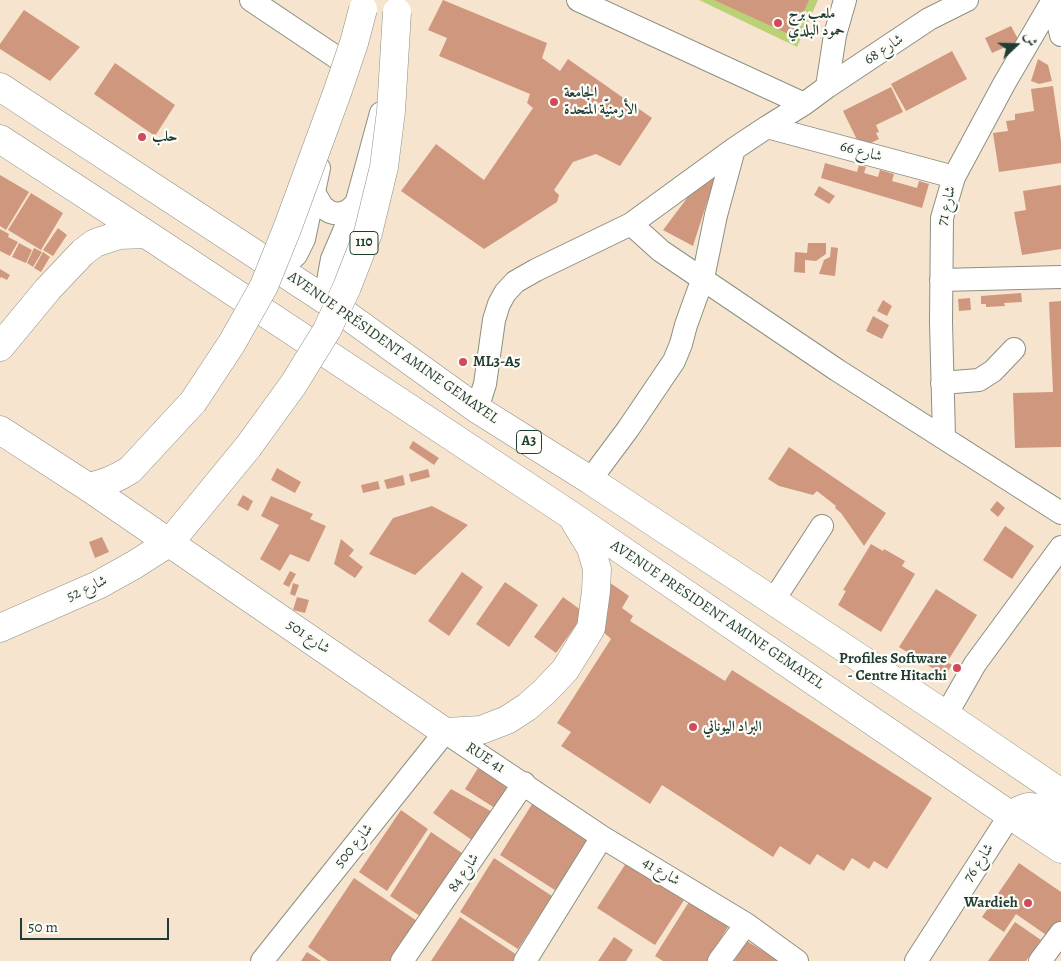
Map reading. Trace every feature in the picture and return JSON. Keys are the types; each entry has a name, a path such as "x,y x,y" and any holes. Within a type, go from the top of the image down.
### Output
{"main road":[{"path":"88,487 110,481 130,470 193,402 232,343 264,286 337,94 354,43 359,3"},
{"name":"110","path":"170,542 248,447 293,385 327,330 347,287 368,233 384,168 400,4"},
{"name":"AVENUE PRÉSIDENT AMINE GEMAYEL","path":"0,87 330,303 477,409 590,480 1061,793"},
{"name":"A3","path":"0,139 572,516"},
{"path":"0,347 48,288 83,252 95,243 118,235 146,234"},
{"name":"شارع 501","path":"0,430 170,542 446,732"},
{"path":"446,732 481,730 508,720 527,707 565,670 587,635 594,606 597,569 591,548 572,516"},
{"name":"AVENUE PRESIDENT AMINE GEMAYEL","path":"572,516 1061,849"},
{"name":"شارع 52","path":"0,628 98,585 170,542"},
{"path":"1010,815 1028,808 1034,808 1061,822"}],"street":[{"path":"251,0 339,59"},
{"path":"578,0 804,104"},
{"path":"826,88 835,36 845,0"},
{"name":"شارع 68","path":"477,409 485,384 494,320 505,293 515,282 631,224 767,127 930,19 967,0"},
{"name":"شارع 71","path":"1053,0 1061,35"},
{"name":"شارع 71","path":"944,437 941,280 942,218 954,177 1004,84 1053,0"},
{"path":"278,268 296,255 304,239 339,59 359,3"},
{"path":"330,303 328,282 332,259 357,201 394,67 400,4"},
{"name":"شارع 66","path":"767,127 954,177"},
{"path":"590,480 628,429 674,361 703,278 716,215 734,150"},
{"path":"314,193 321,205 333,213 343,213 351,209 357,201"},
{"path":"631,224 661,251 837,370 1061,513"},
{"path":"941,280 1061,277"},
{"path":"942,383 979,380 992,371 1014,349"},
{"path":"773,601 822,526"},
{"path":"946,715 975,664 1061,547"},
{"name":"RUE 41","path":"446,732 524,783"},
{"name":"شارع 500","path":"262,961 446,732"},
{"name":"شارع 41","path":"524,783 602,837 746,924 797,961"},
{"name":"شارع 84","path":"402,961 524,783"},
{"name":"شارع 76","path":"916,961 1010,815"},
{"path":"525,961 602,837"},
{"path":"719,961 746,924"},
{"path":"1040,961 1061,933"}],"green space":[{"name":"ملعب برج حمود البلدي","path":"699,0 818,0 797,47"}],"building":[{"path":"443,0 547,43 542,58 560,71 568,59 652,118 620,166 596,154 573,162 554,190 559,195 557,202 484,249 401,191 436,144 484,180 533,108 527,103 530,94 439,56 447,38 428,30"},
{"name":"ملعب برج حمود البلدي","path":"714,0 809,0 793,36"},
{"path":"24,10 80,47 50,81 0,49 0,44"},
{"path":"1011,26 1019,41 992,53 985,38"},
{"path":"952,51 967,79 906,111 891,84"},
{"path":"1038,59 1048,65 1052,81 1039,84 1031,81"},
{"path":"115,63 175,105 155,136 94,94"},
{"path":"1053,86 1061,141 1061,163 999,172 993,133 1008,131 1006,121 1015,120 1015,114 1034,111 1031,89"},
{"path":"891,87 903,112 876,125 879,132 876,133 879,139 867,145 865,141 859,144 843,111"},
{"path":"825,163 857,172 859,165 866,167 864,173 878,177 880,170 894,174 892,181 917,188 919,181 929,184 922,208 821,178"},
{"path":"0,175 29,192 6,230 0,226"},
{"path":"715,177 693,246 663,230 700,181"},
{"path":"1061,185 1061,249 1022,255 1014,212 1026,210 1023,191"},
{"path":"819,186 835,196 829,204 814,195"},
{"path":"31,193 63,213 41,250 8,230"},
{"path":"58,228 67,235 53,256 43,250"},
{"path":"0,229 9,234 8,237 18,242 10,256 0,251"},
{"path":"19,243 32,250 26,263 12,257"},
{"path":"808,243 826,243 826,254 816,261 805,260 805,273 794,272 795,252 807,253"},
{"path":"831,247 838,248 835,276 819,274 824,260 830,257"},
{"path":"34,248 42,252 33,267 27,263"},
{"path":"43,252 50,257 41,272 34,268"},
{"path":"0,269 10,275 7,280 1,277 0,279"},
{"path":"1021,293 1022,302 1004,303 1005,306 986,307 986,304 981,304 981,296"},
{"path":"970,298 971,310 959,311 958,299"},
{"path":"883,300 892,306 887,316 877,311"},
{"path":"1061,301 1061,447 1015,448 1013,393 1053,392 1049,302"},
{"path":"873,316 889,325 882,339 866,331"},
{"path":"413,441 439,458 434,465 409,448"},
{"path":"789,447 886,513 864,546 841,513 835,508 836,506 817,491 813,495 779,486 768,479"},
{"path":"277,468 301,482 295,493 271,480"},
{"path":"428,469 430,477 411,482 409,474"},
{"path":"403,475 405,485 387,489 384,480"},
{"path":"378,481 380,489 363,493 361,485"},
{"path":"243,495 253,501 248,511 237,505"},
{"path":"271,496 313,514 310,519 326,526 309,562 290,554 280,571 260,559 279,525 261,516"},
{"path":"997,501 1005,508 998,517 990,510"},
{"path":"432,506 468,525 415,575 369,554 393,518"},
{"path":"1005,526 1034,546 1012,579 983,560"},
{"path":"102,537 109,552 95,558 89,542"},
{"path":"341,539 354,550 349,556 363,567 355,578 334,564"},
{"path":"871,544 905,561 902,566 915,574 881,632 838,605 846,591 843,590"},
{"path":"290,571 296,574 289,587 283,584"},
{"path":"462,572 483,587 449,636 428,621"},
{"name":"البراد اليوناني","path":"606,580 629,596 622,608 633,616 630,621 725,681 732,670 932,798 887,869 874,861 869,869 852,858 844,871 817,854 810,865 780,846 773,857 662,785 650,804 561,746 571,732 557,723 611,639 599,628"},
{"path":"505,582 538,605 509,647 476,624"},
{"path":"293,583 299,585 295,596 290,594"},
{"path":"936,589 977,615 947,662 952,665 945,676 899,647"},
{"path":"297,597 309,600 305,613 293,610"},
{"path":"563,597 585,613 556,653 534,637"},
{"path":"478,768 514,791 501,812 465,789"},
{"path":"451,789 498,815 479,845 433,813"},
{"path":"534,801 592,839 558,892 500,855"},
{"path":"401,810 428,829 387,891 359,872"},
{"path":"431,832 465,855 423,918 390,896"},
{"path":"630,857 688,894 655,945 597,908"},
{"path":"494,858 552,896 518,949 460,912"},
{"path":"1019,863 1061,892 1061,926 1052,939 1016,914 1004,932 982,917"},
{"path":"354,878 417,921 390,961 328,961 308,947"},
{"path":"692,897 731,922 707,961 663,961 655,956"},
{"path":"460,917 517,955 513,961 431,961"},
{"path":"1015,922 1041,940 1026,961 988,961"},
{"path":"614,937 633,950 626,961 598,961"},
{"path":"747,941 779,961 734,961"},
{"path":"307,952 321,961 301,961"}],"place":[{"name":"ملعب برج حمود البلدي","path":"778,23"},
{"name":"الجامعة الأرمنيّة المتحدة","path":"554,102"},
{"name":"حلب","path":"142,137"},
{"name":"ML3-A5","path":"463,362"},
{"name":"Profiles Software - Centre Hitachi","path":"957,668"},
{"name":"البراد اليوناني","path":"693,727"},
{"name":"Wardieh","path":"1028,903"}]}
